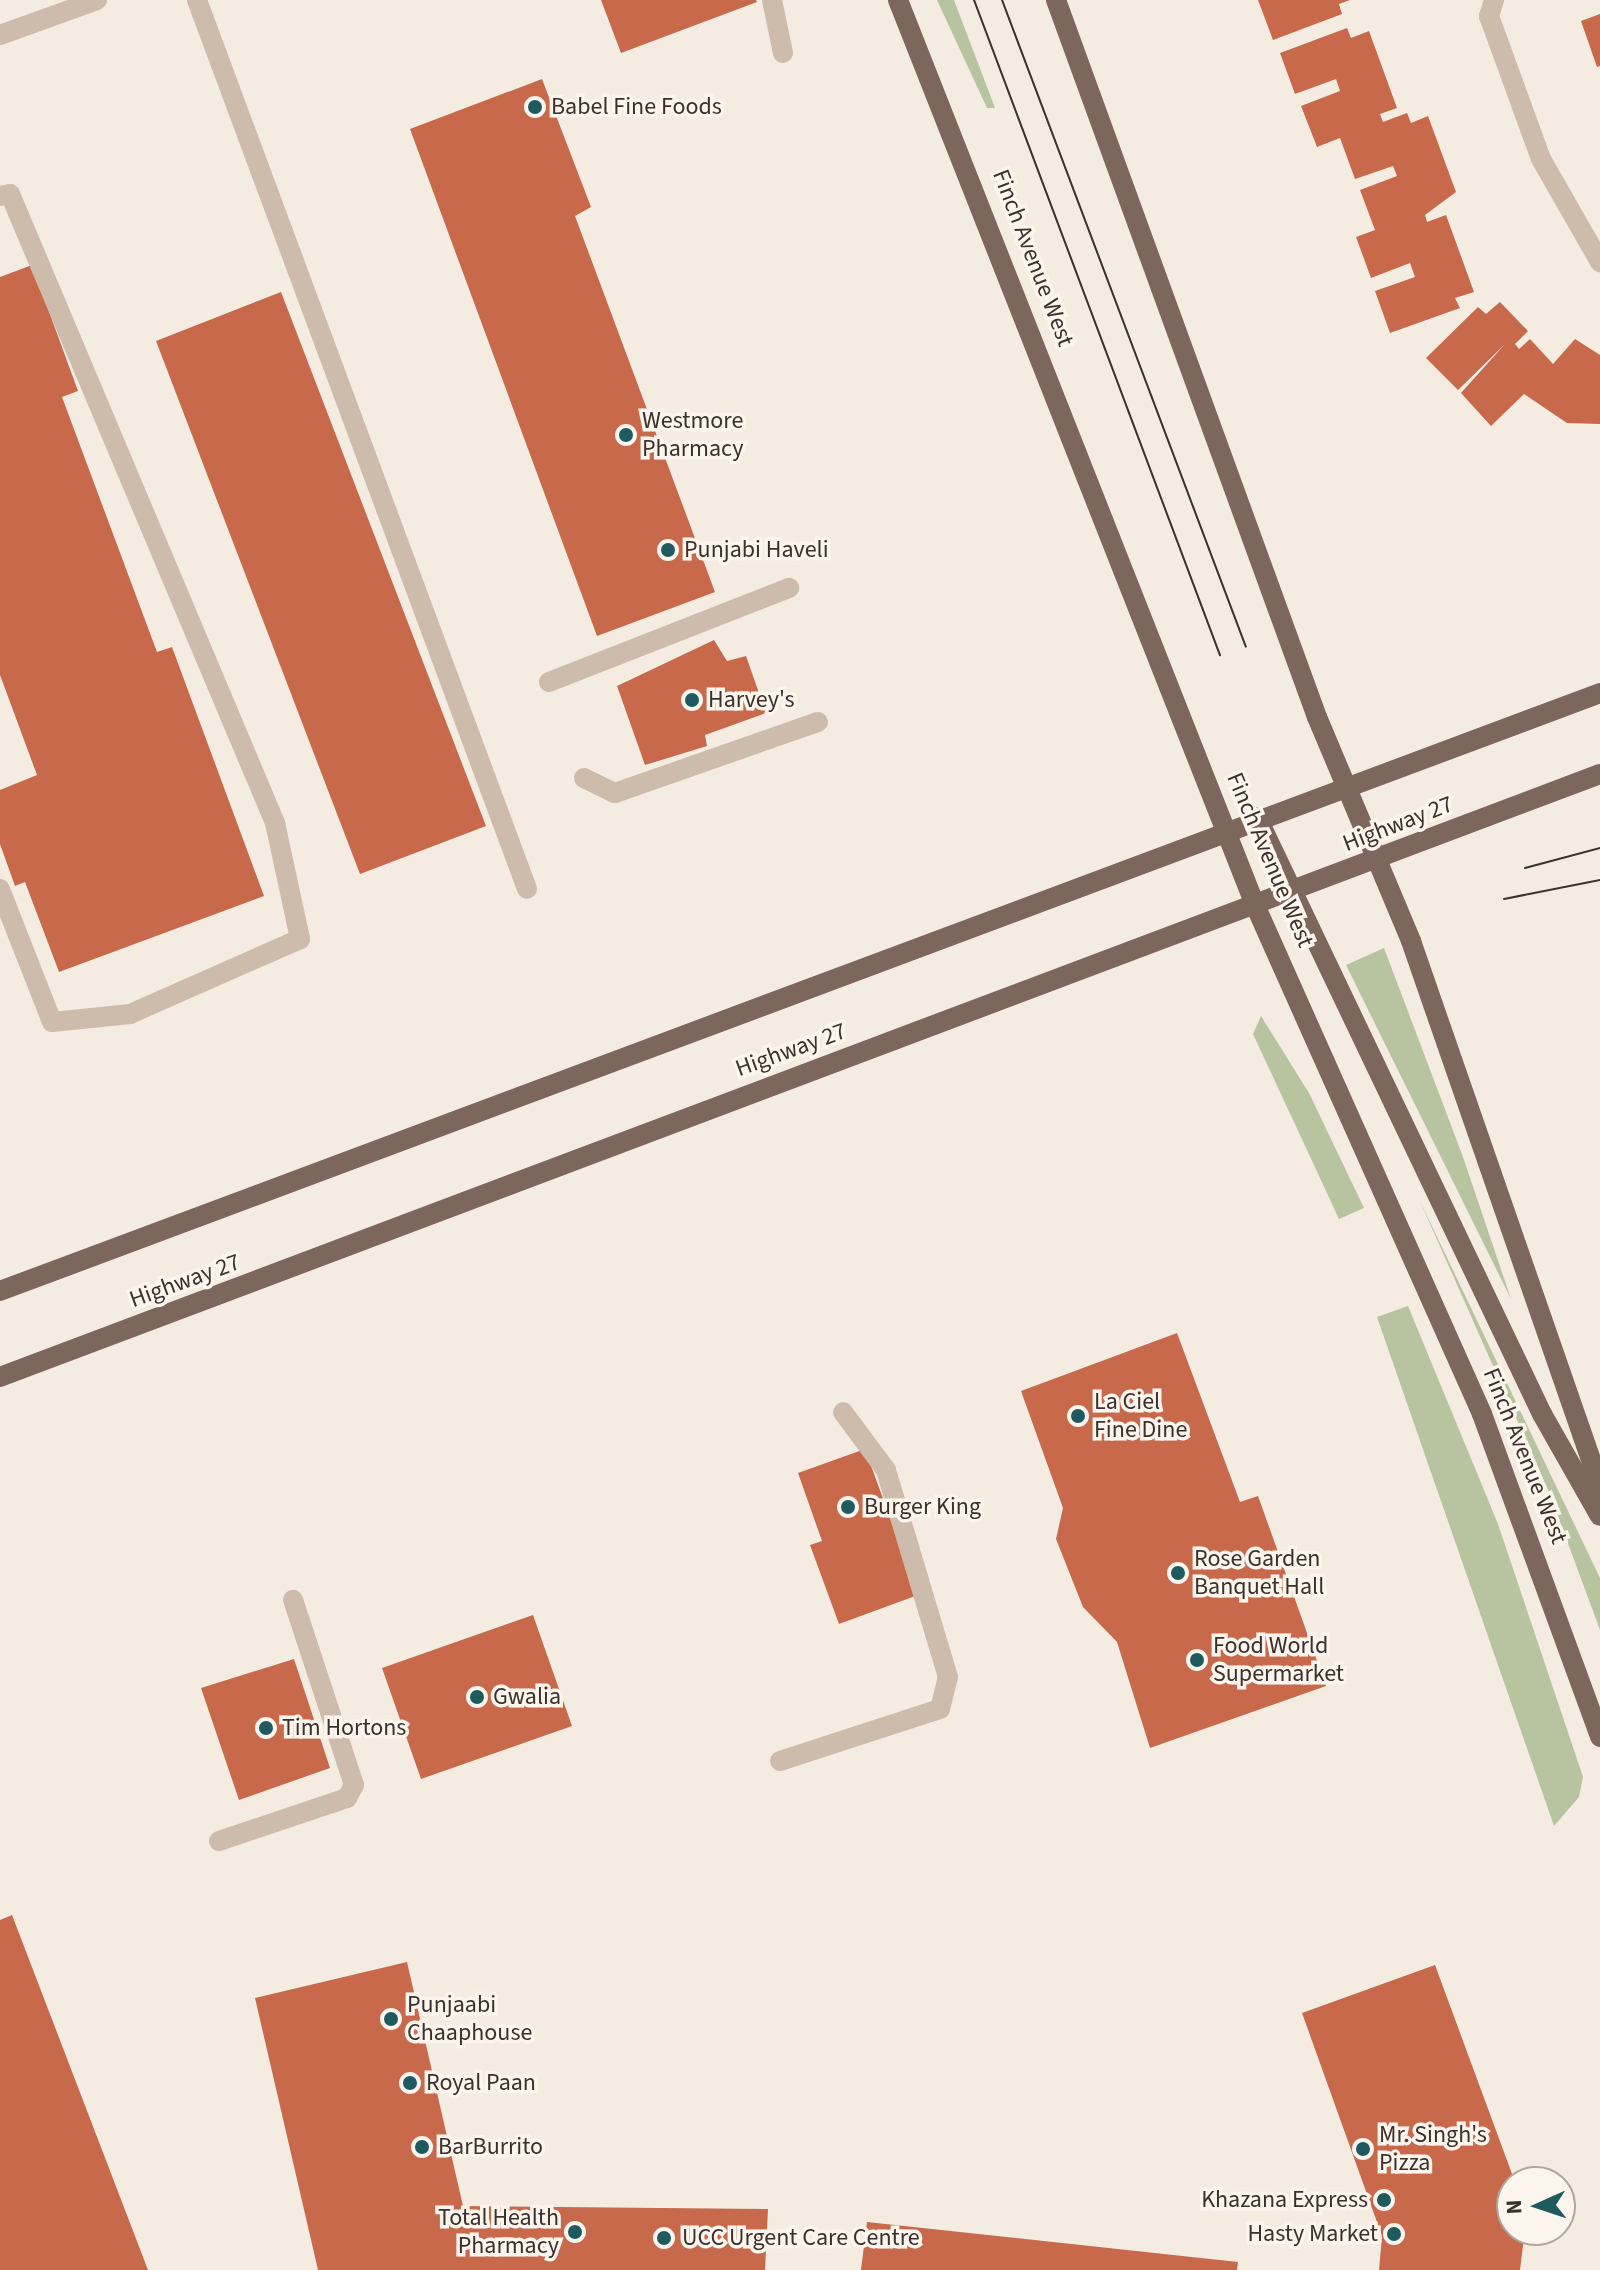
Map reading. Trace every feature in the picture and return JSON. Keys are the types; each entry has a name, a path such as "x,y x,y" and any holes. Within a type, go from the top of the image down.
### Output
{"main road":[{"name":"Finch Avenue West","path":"898,0 1228,827 1255,905 1482,1414 1600,1737"},
{"path":"1056,0 1346,785 1379,858 1600,1486"},
{"path":"0,1291 1228,827 1600,693"},
{"name":"Highway 27","path":"0,1377 1600,774"},
{"name":"Finch Avenue West","path":"1257,817 1290,892 1542,1414 1600,1516"}],"street":[{"path":"0,35 97,0"},
{"path":"197,0 527,889"},
{"path":"772,0 783,53"},
{"path":"1494,0 1489,16 1541,159 1600,262"},
{"path":"0,196 10,194 275,823 300,939 130,1014 52,1022 0,889"},
{"path":"549,682 789,588"},
{"path":"584,778 615,793 818,722"},
{"path":"780,1761 940,1709 948,1677 886,1470 843,1412"},
{"path":"219,1841 347,1798 354,1785 293,1600"}],"green space":[{"path":"937,0 954,0 995,108 987,108"},
{"path":"1384,948 1463,1157 1511,1299 1346,965"},
{"path":"1261,1016 1309,1093 1364,1208 1339,1219 1253,1034"},
{"path":"1419,1199 1600,1578 1600,1630 1549,1492"},
{"path":"1408,1306 1498,1524 1583,1777 1579,1797 1554,1826 1377,1317"}],"building":[{"path":"601,0 756,0 757,2 621,53"},
{"path":"1258,0 1350,0 1339,4 1342,14 1273,40"},
{"path":"1600,14 1600,66 1597,67 1581,21"},
{"path":"1347,28 1351,38 1369,31 1397,108 1380,114 1383,122 1407,113 1411,123 1428,116 1456,192 1425,215 1427,222 1446,215 1474,292 1455,298 1460,308 1390,333 1375,291 1415,277 1410,263 1371,278 1356,237 1375,230 1360,190 1397,176 1393,166 1355,179 1340,138 1317,147 1301,106 1340,91 1336,79 1295,94 1280,53"},
{"path":"542,79 591,207 575,216 715,592 597,636 410,129"},
{"path":"32,265 78,391 62,397 157,652 172,647 264,896 59,972 25,882 15,886 0,844 0,790 37,775 0,675 0,277"},
{"path":"281,292 486,826 360,874 156,341"},
{"path":"1500,302 1528,331 1515,344 1519,349 1530,339 1553,364 1575,339 1600,355 1600,424 1567,423 1524,394 1491,426 1461,393 1505,344 1458,390 1426,358 1478,307 1486,314"},
{"name":"Harvey's","path":"714,640 727,661 746,656 766,713 705,735 707,746 645,765 617,686"},
{"name":"Rose Garden Banquet Hall","path":"1177,1333 1240,1502 1258,1496 1326,1686 1150,1748 1117,1642 1083,1607 1056,1539 1063,1508 1021,1391"},
{"name":"Burger King","path":"865,1449 918,1595 839,1624 810,1545 822,1541 798,1473"},
{"name":"Gwalia","path":"533,1615 572,1726 421,1779 382,1668"},
{"name":"Tim Hortons","path":"294,1659 330,1768 239,1800 201,1688"},
{"path":"12,1915 148,2270 0,2270 0,1920"},
{"path":"407,1962 463,2206 768,2209 765,2270 318,2270 255,1998"},
{"path":"1435,1965 1509,2166 1496,2166 1496,2246 1523,2246 1520,2270 1379,2270 1382,2236 1302,2013"},
{"path":"867,2222 1238,2262 1237,2270 861,2270"}],"tram line":[{"path":"974,0 1220,655"},
{"path":"1002,0 1246,647"},
{"path":"1525,868 1600,848"},
{"path":"1504,899 1600,880"}],"place":[{"name":"Babel Fine Foods","path":"535,107"},
{"name":"Westmore Pharmacy","path":"626,435"},
{"name":"Punjabi Haveli","path":"668,550"},
{"name":"Harvey's","path":"692,700"},
{"name":"La Ciel Fine Dine","path":"1078,1416"},
{"name":"Burger King","path":"848,1507"},
{"name":"Rose Garden Banquet Hall","path":"1178,1573"},
{"name":"Food World Supermarket","path":"1197,1660"},
{"name":"Gwalia","path":"477,1697"},
{"name":"Tim Hortons","path":"266,1728"},
{"name":"Punjaabi Chaaphouse","path":"391,2019"},
{"name":"Royal Paan","path":"410,2083"},
{"name":"BarBurrito","path":"422,2147"},
{"name":"Mr. Singh's Pizza","path":"1363,2149"},
{"name":"Khazana Express","path":"1384,2200"},
{"name":"Total Health Pharmacy","path":"575,2232"},
{"name":"Hasty Market","path":"1394,2234"},
{"name":"UCC Urgent Care Centre","path":"664,2238"}]}
